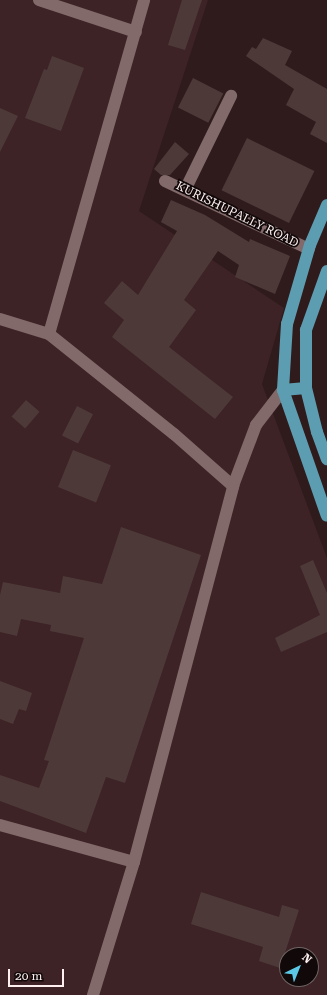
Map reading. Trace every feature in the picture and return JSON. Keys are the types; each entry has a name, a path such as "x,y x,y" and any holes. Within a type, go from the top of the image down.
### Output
{"main road":[{"path":"327,204 309,249 287,324 283,390 327,516"},
{"path":"327,270 306,330 306,388 317,432 327,459"},
{"path":"283,390 306,388"}],"lane":[{"path":"39,0 136,32"},
{"path":"48,334 144,0"},
{"path":"185,190 230,96"},
{"name":"KURISHUPALLY ROAD","path":"165,181 309,249"},
{"path":"0,318 48,334 174,434 233,486"},
{"path":"93,995 134,862 233,486 256,425 283,390"},
{"path":"0,825 134,862"}],"shaded area":[{"path":"0,0 208,0 139,211 284,308 262,384 327,558 327,995 0,995"}],"building":[{"path":"182,0 202,0 185,50 168,45"},
{"path":"263,38 292,51 285,65 327,89 327,143 310,134 316,122 286,105 294,89 246,56 252,47 256,49"},
{"path":"52,56 84,68 61,131 25,118 44,69 47,70"},
{"path":"193,78 223,93 208,123 178,107"},
{"path":"0,108 18,116 0,152"},
{"path":"247,138 314,171 289,223 222,190"},
{"path":"175,142 189,154 170,175 161,175 154,169"},
{"path":"171,200 205,215 249,242 250,239 290,256 275,294 235,277 239,265 218,251 184,300 196,310 169,347 233,397 215,419 112,337 124,320 104,303 122,281 138,295 177,231 161,222"},
{"path":"26,400 40,412 25,428 12,417"},
{"path":"77,406 93,414 78,444 62,435"},
{"path":"73,450 111,465 96,502 58,487"},
{"path":"121,527 201,555 125,783 106,777 86,833 0,801 0,775 39,788 49,761 44,760 84,638 50,631 51,625 21,619 17,636 0,632 0,595 3,582 60,593 63,576 102,584"},
{"path":"313,560 327,593 327,632 281,652 275,638 320,615 300,566"},
{"path":"0,681 32,693 26,711 19,709 13,724 0,719"},
{"path":"201,892 279,917 282,905 299,910 287,947 279,947 279,968 259,961 263,947 191,924"}]}
